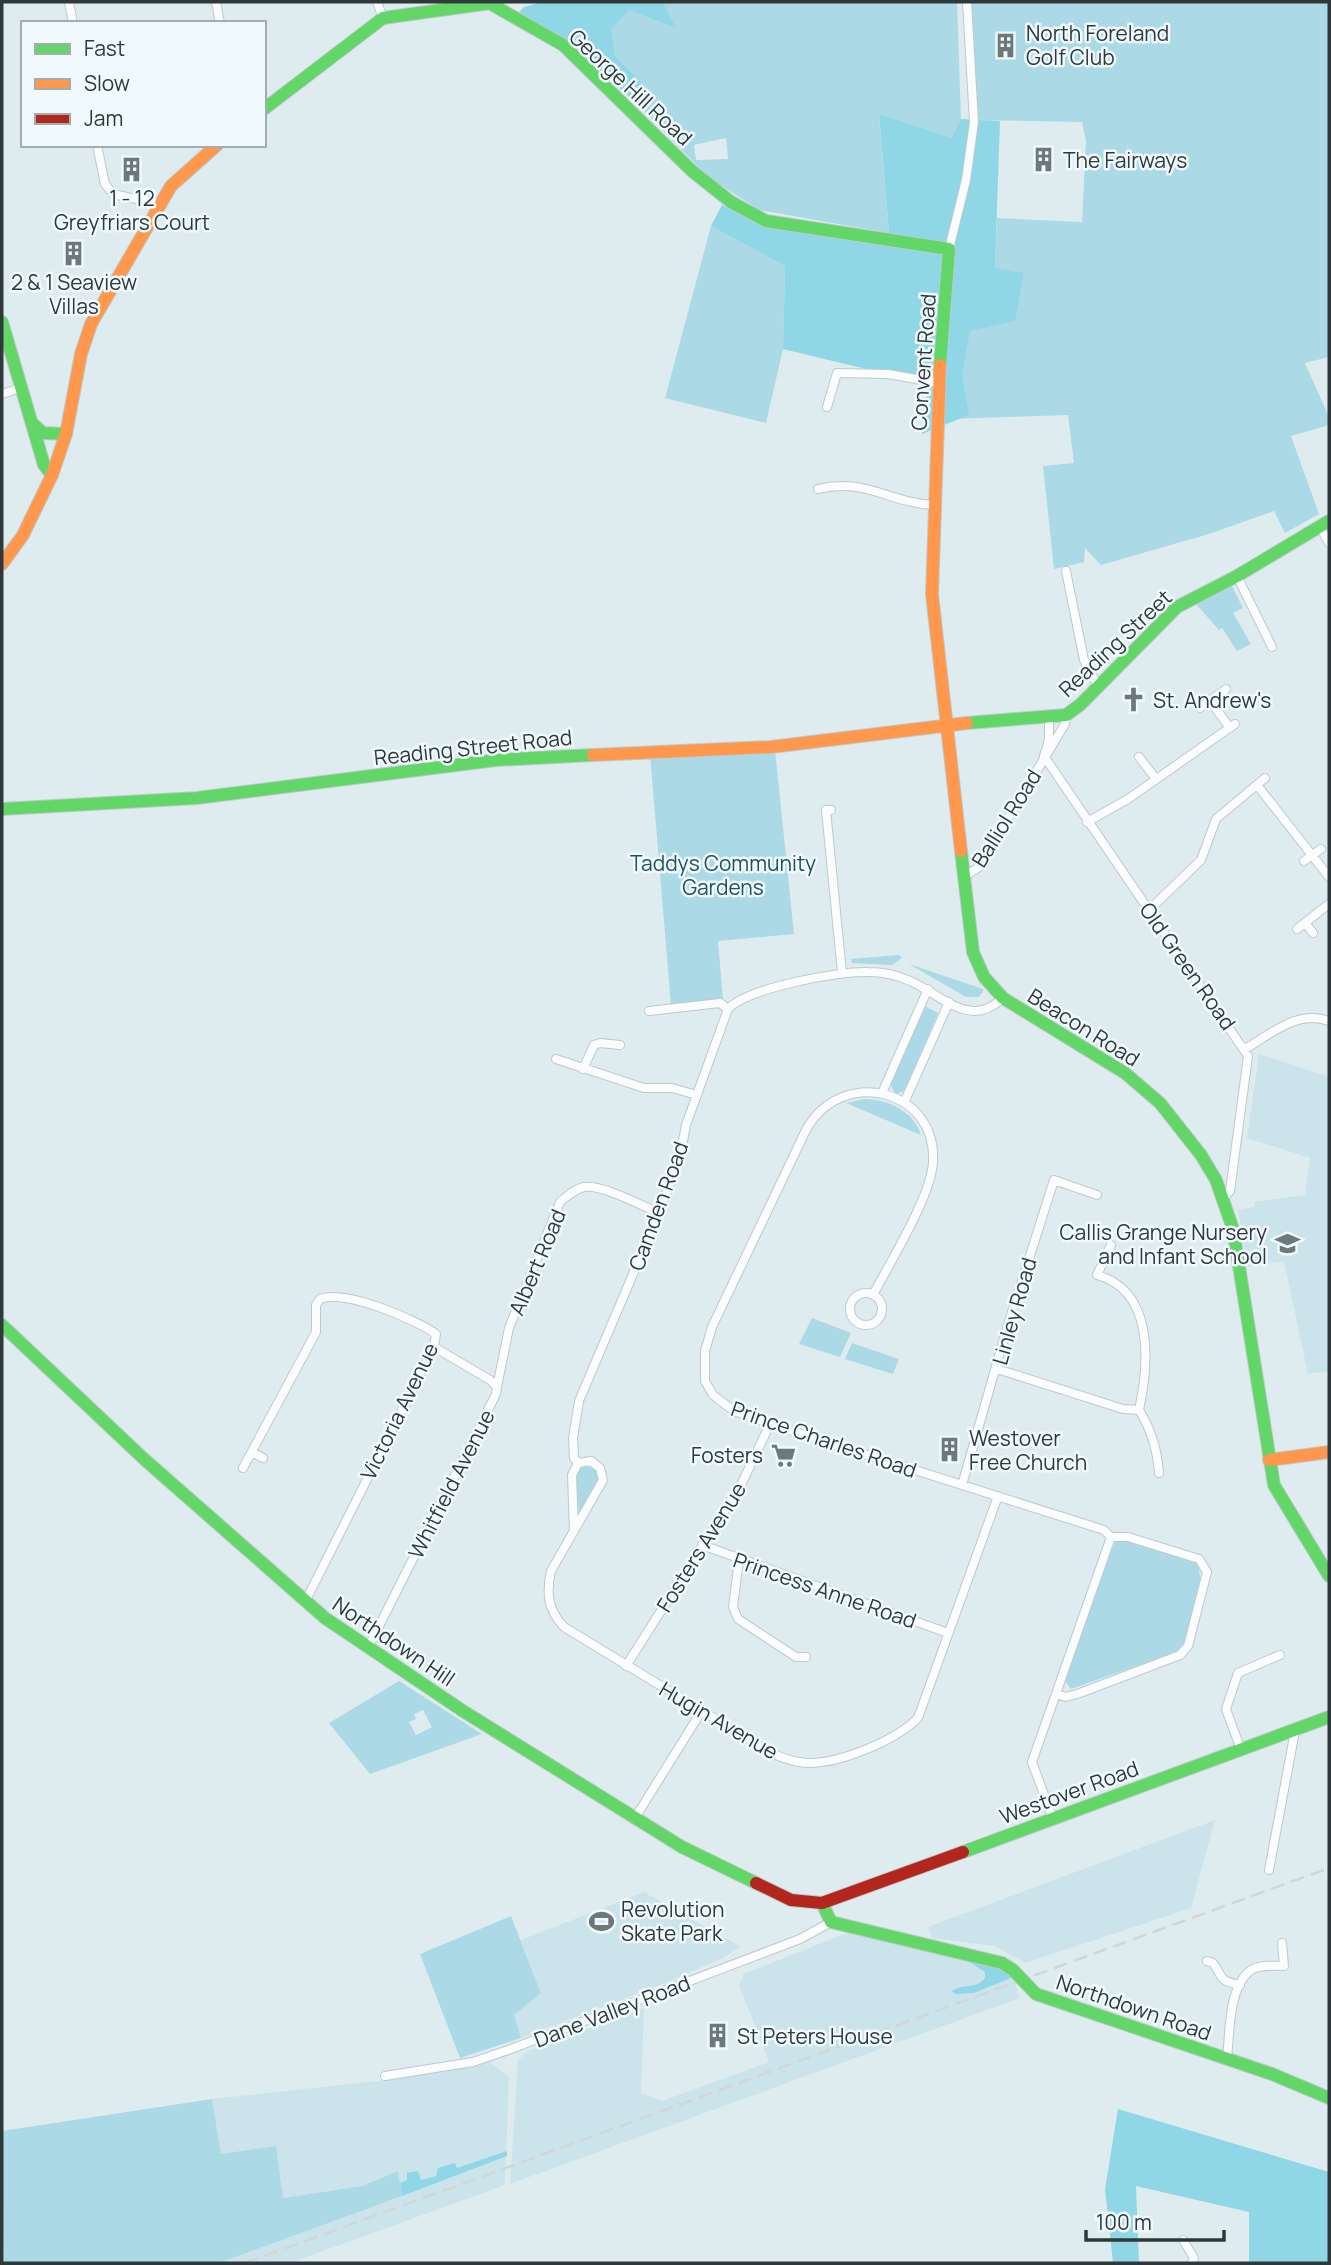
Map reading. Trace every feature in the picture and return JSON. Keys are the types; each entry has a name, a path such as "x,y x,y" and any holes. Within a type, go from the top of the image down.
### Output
{"street":[{"path":"69,2 73,21"},
{"path":"216,2 220,21"},
{"path":"266,107 383,18 377,2"},
{"name":"Convent Road","path":"949,727 932,594 933,505 950,249 966,180 974,122 967,2"},
{"name":"George Hill Road","path":"383,18 496,3 563,46 692,171 731,202 766,221 950,249"},
{"path":"97,147 105,184 113,194 159,204"},
{"path":"2,564 23,535 52,475 66,434 80,354 91,324 159,204 189,167 214,147"},
{"path":"2,322 44,466 52,475"},
{"path":"827,407 837,373 888,374 939,383"},
{"path":"2,394 20,388"},
{"path":"31,421 43,433 66,434"},
{"path":"818,489 836,484 856,485 912,504 933,505"},
{"path":"1325,524 1329,543"},
{"name":"Reading Street","path":"949,727 1066,715 1177,607 1237,576 1325,524"},
{"path":"1066,571 1084,660 1098,686"},
{"path":"1237,576 1272,647"},
{"path":"1200,708 1226,689"},
{"path":"1087,822 1128,799 1233,726 1210,701"},
{"name":"Balliol Road","path":"964,876 978,868 1065,724 1066,715"},
{"name":"Balliol Road","path":"1044,756 1049,740 1049,716"},
{"name":"Reading Street Road","path":"2,809 197,797 496,760 771,747 949,727"},
{"name":"Beacon Road","path":"949,727 973,953 984,977 1003,998 1106,1060 1143,1088 1201,1155 1223,1198 1233,1229 1274,1485 1329,1576"},
{"name":"Old Green Road","path":"1044,756 1245,1049 1248,1065 1236,1160 1230,1191 1223,1198"},
{"path":"1139,757 1156,779"},
{"path":"1149,910 1201,860 1216,819 1265,779"},
{"path":"1257,785 1329,877"},
{"path":"831,810 826,810 842,973"},
{"path":"1304,861 1321,849"},
{"path":"1297,929 1329,904"},
{"path":"1306,924 1312,933"},
{"path":"649,1011 720,1003 728,1009 744,996 842,973 892,975 974,1012 994,1006 1003,998"},
{"path":"882,1093 928,989"},
{"path":"873,1294 905,1233 932,1169 933,1151 928,1133 919,1117 904,1103 949,1002"},
{"name":"Camden Road","path":"578,1463 574,1458 573,1438 579,1401 659,1213 728,1009"},
{"path":"1245,1049 1299,1018 1329,1021"},
{"path":"583,1069 593,1045 620,1045"},
{"path":"556,1059 644,1088 672,1087 697,1095"},
{"name":"Prince Charles Road","path":"904,1103 882,1093 864,1091 838,1098 811,1122 712,1327 704,1369 705,1381 713,1395 734,1411 1104,1530 1111,1537 1128,1537 1199,1559 1204,1563 1207,1572 1188,1646 1180,1655 1080,1693 1066,1697 1056,1694"},
{"name":"Linley Road","path":"962,1485 1054,1180 1097,1195"},
{"name":"Albert Road","path":"498,1387 509,1328 561,1202 572,1192 586,1187 601,1189 659,1213"},
{"path":"1111,1245 1097,1275 1112,1279 1125,1290 1144,1333 1147,1371 1139,1410 1157,1449 1159,1474"},
{"path":"864,1293 873,1294 882,1306 879,1319 872,1325 858,1324 850,1313 852,1300 864,1293"},
{"name":"Victoria Avenue","path":"243,1468 316,1332 316,1308 320,1298 338,1295 398,1314 436,1334 434,1347 304,1602"},
{"name":"Northdown Hill","path":"2,1325 144,1459 304,1602 368,1648 635,1818 761,1887 791,1900 822,1903"},
{"name":"Whitfield Avenue","path":"368,1648 498,1387 434,1347"},
{"path":"997,1369 1122,1409 1139,1410"},
{"name":"Fosters Avenue","path":"626,1666 742,1483 770,1424"},
{"path":"252,1452 263,1458"},
{"path":"1269,1460 1329,1452"},
{"name":"Hugin Avenue","path":"578,1463 586,1461 596,1464 603,1480 551,1572 548,1596 551,1608 564,1627 772,1754 800,1763 829,1761 897,1736 919,1718 998,1496"},
{"path":"574,1531 572,1475 578,1463"},
{"path":"1053,1819 1032,1762 1111,1537"},
{"name":"Princess Anne Road","path":"702,1545 948,1633"},
{"path":"740,1560 733,1607 738,1619 796,1657 806,1657"},
{"path":"1241,1749 1226,1709 1238,1673 1264,1666 1280,1655"},
{"path":"635,1818 701,1712"},
{"name":"Westover Road","path":"822,1903 1329,1717"},
{"path":"1269,1870 1295,1731"},
{"path":"822,1903 831,1922"},
{"name":"Northdown Road","path":"831,1922 1002,1963 1013,1970 1036,1994 1227,2058 1329,2098"},
{"name":"Dane Valley Road","path":"384,2076 473,2062 511,2049 800,1939 831,1922"},
{"path":"1227,2058 1240,1985 1256,1967 1284,1965 1282,1943"},
{"path":"1207,1961 1213,1963 1217,1975 1224,1982 1240,1985"},
{"path":"1184,2240 1194,2258 1192,2263"}],"shaded area":[{"path":"542,2 663,2 676,28 629,10 611,29 615,56 653,94 642,109 569,42 519,12 524,7"},
{"path":"879,114 952,138 961,119 1000,121 995,268 1024,273 1015,321 970,331 962,375 969,415 922,434 928,384 783,349 785,266 711,226 722,205 768,226 890,244"},
{"name":"Callis Grange Nursery and Infant School","path":"1259,1054 1329,1077 1329,1371 1308,1374 1284,1261 1248,1267 1238,1210 1255,1207 1254,1202 1305,1195 1310,1158 1247,1138"},
{"path":"1215,1820 1191,1908 1025,1963 995,1946 932,1938 928,1927"},
{"path":"644,1892 741,1947 719,1960 655,1987 521,2038 513,2015 541,1993 521,1940"},
{"path":"847,1933 969,1959 1013,1977 1020,1998 510,2184 518,2060 528,2051 644,2008 641,2093 662,2101 769,2062 739,1985 744,1974"},
{"path":"963,1958 1004,1970 1013,1977 974,1993 955,1994 952,1991 978,1984 985,1978 985,1972"},
{"path":"489,2062 509,2077 505,2185 290,2263 219,2263 402,2196 398,2171 362,2186 283,2198 221,2155 212,2099 396,2079"},
{"path":"1118,2109 1329,2172 1329,2263 1249,2263 1249,2212 1136,2186 1139,2263 1113,2263 1105,2189"},
{"path":"507,2151 507,2156 402,2196 400,2183 407,2180 407,2173 418,2171 421,2180 436,2176 438,2168 455,2163 457,2168"}],"green space":[{"path":"663,2 957,2 961,119 953,138 879,115 889,233 759,210 707,176 642,109 653,94 615,56 610,29 629,9 675,27","holes":["726,138 728,159 696,160 694,145"]},
{"name":"North Foreland Golf Club","path":"967,2 1329,2 1329,357 1305,363 1329,417 1329,425 1291,436 1319,514 1285,533 1274,511 1209,534 1101,565 1085,548 1084,562 1054,569 1043,466 1074,463 1068,415 945,419 942,390 995,269 997,218 1082,222 1086,141 1082,122 978,120"},
{"path":"711,226 785,266 783,349 766,423 665,398"},
{"path":"1231,584 1243,608 1233,613 1251,644 1237,651 1222,628 1219,630 1196,604"},
{"name":"Taddys Community Gardens","path":"775,750 794,934 718,941 723,999 671,1005 650,754"},
{"path":"899,955 902,958 892,965 852,963 851,959"},
{"path":"909,964 983,989 983,992 978,997 966,997"},
{"path":"925,1006 938,1013 905,1091 895,1094 891,1085"},
{"path":"865,1099 899,1108 912,1119 921,1135 846,1103"},
{"path":"812,1318 851,1333 840,1357 799,1344"},
{"path":"852,1343 899,1359 893,1374 845,1359"},
{"path":"583,1466 597,1469 600,1479 579,1513 576,1474"},
{"path":"1122,1538 1198,1563 1201,1583 1184,1644 1179,1651 1071,1689 1065,1681 1066,1674 1115,1541"},
{"path":"399,1681 482,1734 370,1774 329,1723","holes":["423,1710 432,1727 416,1735 409,1722 416,1719 414,1714"]},
{"path":"511,1916 541,1993 514,2015 521,2038 460,2058 420,1954"},
{"path":"212,2099 221,2154 276,2146 283,2198 362,2186 398,2171 402,2196 219,2263 4,2263 2,2131"}],"railway":[{"path":"245,2263 1329,1868"}],"traffic: fast":[{"path":"266,107 383,18 498,2"},
{"path":"491,4 563,45 692,171 731,202 766,221 949,249 940,365"},
{"path":"2,322 44,465 52,475"},
{"path":"33,424 43,433 66,434"},
{"path":"967,723 1066,715 1080,705 1177,607 1237,576 1329,521"},
{"path":"2,809 197,798 496,760 593,755"},
{"path":"961,851 973,952 984,977 1003,998 1125,1073 1160,1103 1201,1155 1216,1180 1233,1229 1274,1485 1329,1576"},
{"path":"2,1325 144,1459 325,1618 463,1711 682,1847 756,1883"},
{"path":"963,1852 1329,1717"},
{"path":"822,1903 831,1922 1002,1963 1013,1970"},
{"path":"1013,1970 1036,1994"},
{"path":"1036,1994 1272,2074 1329,2098"}],"traffic: slow":[{"path":"2,564 23,535 52,475 66,434 81,354 91,324 171,186 215,147"},
{"path":"940,365 932,594 961,851"},
{"path":"593,755 771,747 967,723"},
{"path":"1269,1460 1329,1452"}],"traffic: jam":[{"path":"756,1883 791,1900 822,1903 963,1852"}],"place":[{"name":"North Foreland Golf Club","path":"1006,45"},
{"name":"The Fairways","path":"1043,160"},
{"name":"1 - 12 Greyfriars Court","path":"132,169"},
{"name":"2 & 1 Seaview Villas","path":"74,253"},
{"name":"St. Andrew's","path":"1133,700"},
{"name":"Callis Grange Nursery and Infant School","path":"1287,1244"},
{"name":"Westover Free Church","path":"949,1450"},
{"name":"Fosters","path":"783,1455"},
{"name":"Revolution Skate Park","path":"601,1921"},
{"name":"St Peters House","path":"717,2036"}]}
